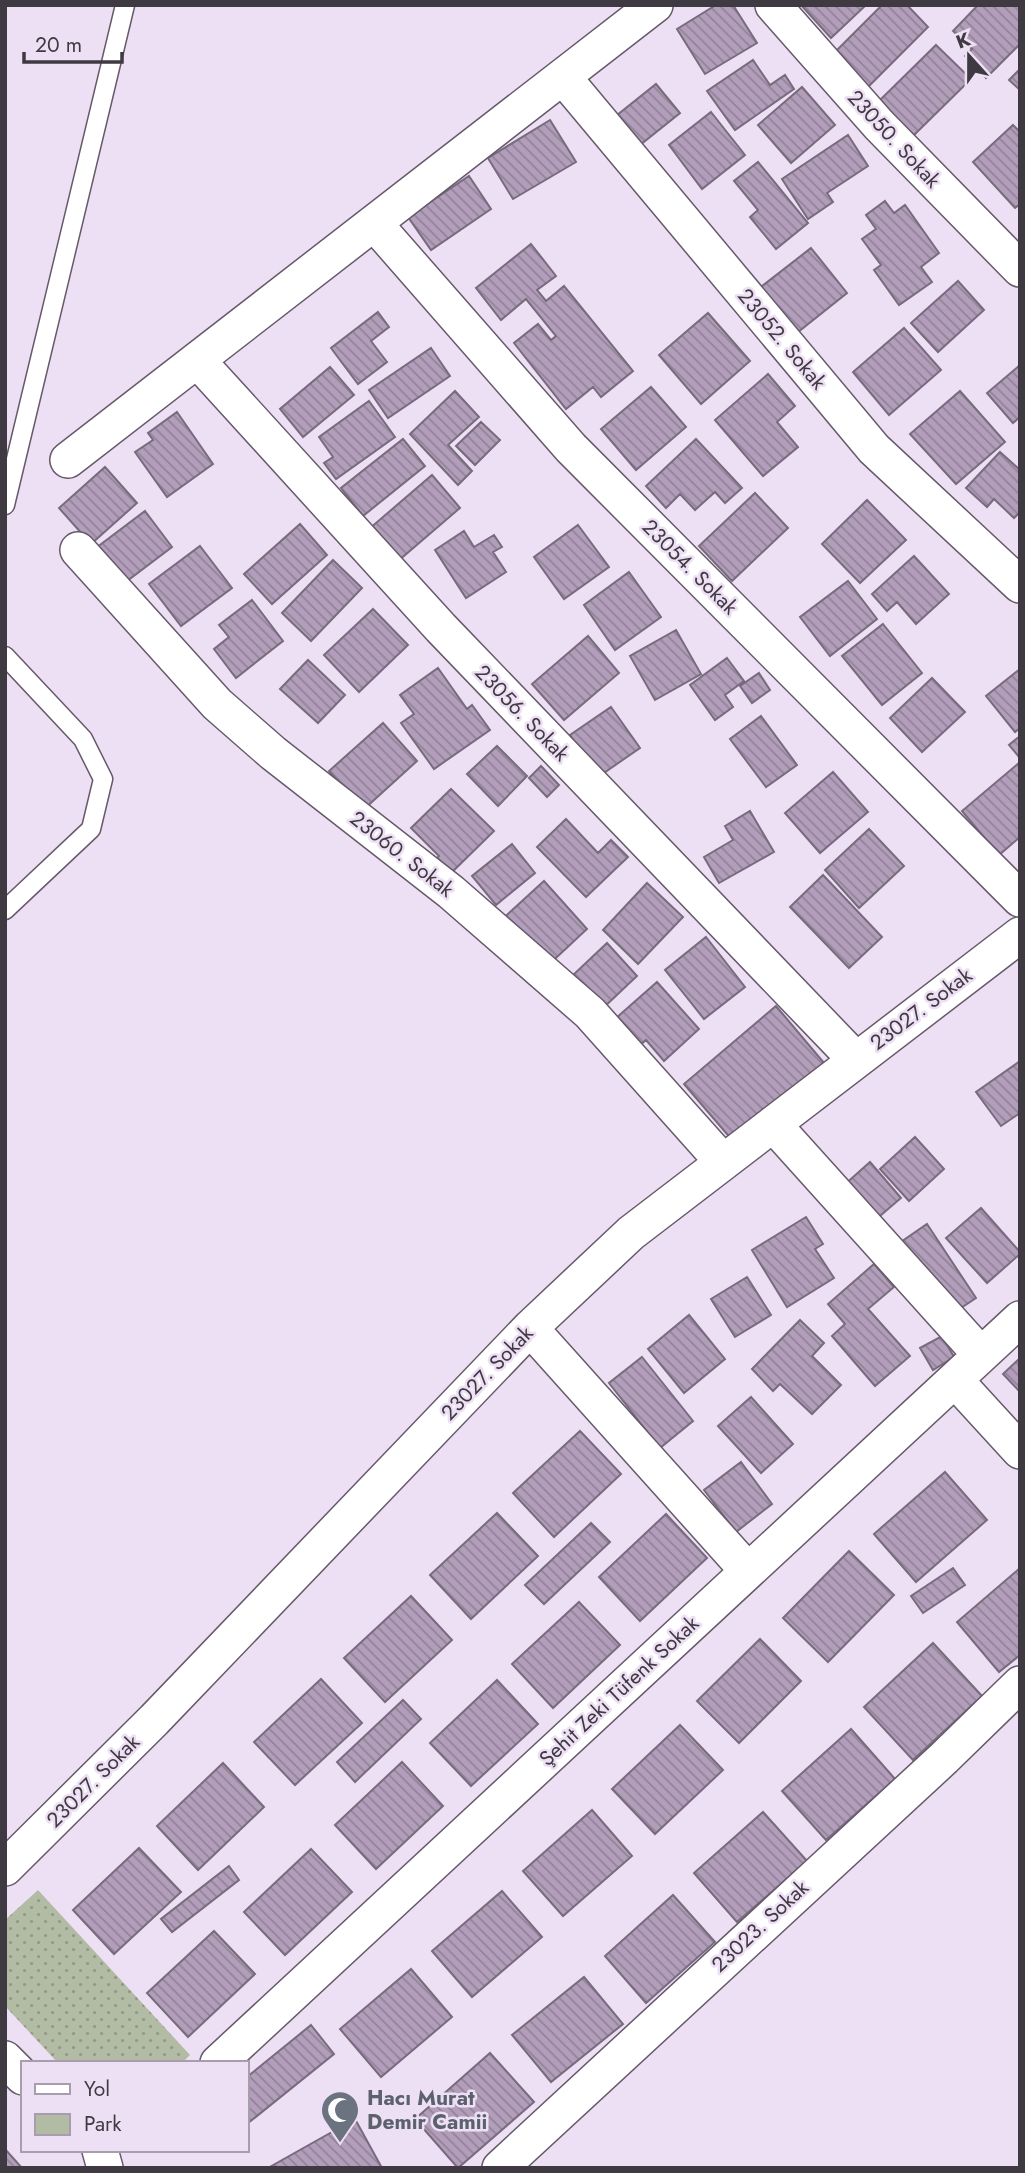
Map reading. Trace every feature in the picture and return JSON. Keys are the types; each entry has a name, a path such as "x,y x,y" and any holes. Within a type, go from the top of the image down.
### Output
{"street":[{"path":"68,460 655,5"},
{"name":"23050. Sokak","path":"773,5 879,125 1020,269"},
{"name":"23052. Sokak","path":"563,77 874,449 1020,584"},
{"name":"23054. Sokak","path":"374,223 571,448 1020,900"},
{"name":"23056. Sokak","path":"197,360 441,628 855,1059"},
{"name":"23060. Sokak","path":"78,550 217,704 273,753 452,892 590,1013 723,1163"},
{"name":"23027. Sokak","path":"5,1868 155,1720 530,1328 631,1233 1020,934"},
{"path":"773,1124 981,1355"},
{"name":"Şehit Zeki Tüfenk Sokak","path":"220,2061 1020,1320"},
{"path":"530,1328 748,1571"},
{"path":"955,1380 1020,1451"},
{"name":"23023. Sokak","path":"499,2168 944,1758 1020,1684"},
{"path":"5,2059 21,2075"}],"lane":[{"path":"5,505 125,5"},
{"path":"5,656 83,739 103,779 91,829 5,911"}],"green space":[{"path":"38,1890 190,2055 184,2061 56,2061 5,2006 5,1920"}],"building":[{"path":"716,5 733,5 757,43 705,74 677,29"},
{"path":"801,5 866,5 831,38"},
{"path":"882,5 907,5 928,27 868,87 834,53"},
{"path":"978,5 1020,5 1020,44 986,78 965,56 972,49 953,31"},
{"path":"936,45 971,79 913,136 879,101"},
{"path":"753,60 770,85 785,75 794,89 735,130 707,91"},
{"path":"1020,69 1020,90 1009,80"},
{"path":"656,84 680,113 635,149 611,120"},
{"path":"802,87 835,125 791,163 758,125"},
{"path":"711,112 745,155 702,189 669,145"},
{"path":"550,120 576,162 513,199 488,158"},
{"path":"1013,125 1020,132 1020,204 1015,208 973,162"},
{"path":"848,135 868,166 827,193 833,202 808,219 782,179"},
{"path":"758,162 808,223 776,249 750,217 758,210 734,181"},
{"path":"469,176 491,209 431,250 408,217"},
{"path":"885,201 894,213 905,205 939,253 921,267 932,282 899,305 874,270 881,265 862,239 876,229 866,215"},
{"path":"531,244 556,276 537,290 546,301 564,286 633,371 601,397 593,387 566,409 514,343 538,324 551,340 556,336 526,299 501,320 476,288"},
{"path":"811,248 847,293 793,336 757,290"},
{"path":"958,281 984,310 938,352 911,323"},
{"path":"378,312 389,327 371,341 387,362 358,384 331,348"},
{"path":"708,313 750,361 701,404 659,355"},
{"path":"904,328 941,370 889,415 853,372"},
{"path":"431,348 450,376 388,418 369,390"},
{"path":"1020,365 1020,417 1013,423 987,393"},
{"path":"330,367 354,395 303,437 280,409"},
{"path":"768,374 795,406 777,422 798,447 763,476 715,420"},
{"path":"651,387 686,427 636,470 601,429"},
{"path":"455,391 479,417 448,445 472,471 458,485 410,434"},
{"path":"960,391 1005,442 956,484 910,434"},
{"path":"369,401 395,437 336,479 324,463 333,457 319,437"},
{"path":"177,412 213,464 167,497 135,452 153,440 148,433"},
{"path":"481,422 500,440 475,465 456,446"},
{"path":"403,439 425,466 363,516 341,488"},
{"path":"696,439 742,488 725,503 715,492 695,510 680,494 666,508 646,486"},
{"path":"1000,452 1020,470 1020,512 1014,518 994,499 987,507 966,488"},
{"path":"105,467 137,503 91,544 59,508"},
{"path":"432,475 460,508 398,561 369,529"},
{"path":"755,493 788,528 732,581 699,546"},
{"path":"867,500 906,540 860,583 822,544"},
{"path":"145,511 172,547 123,584 96,548"},
{"path":"300,524 327,555 272,604 244,574"},
{"path":"578,525 609,567 564,599 534,557"},
{"path":"464,531 474,547 494,535 502,547 493,552 506,572 466,598 435,550"},
{"path":"200,546 232,588 181,626 149,584"},
{"path":"914,556 949,594 916,624 897,602 887,611 872,594"},
{"path":"333,560 362,588 311,641 282,613"},
{"path":"629,572 661,617 615,650 584,605"},
{"path":"848,581 877,619 830,656 800,617"},
{"path":"252,600 283,641 236,678 214,649 229,637 219,625"},
{"path":"373,609 408,645 359,692 324,655"},
{"path":"883,624 922,673 882,705 842,656"},
{"path":"676,630 701,674 655,700 630,656"},
{"path":"588,636 619,673 564,720 532,684"},
{"path":"727,658 744,681 725,695 733,707 715,720 690,685"},
{"path":"308,660 345,695 318,723 280,689"},
{"path":"438,668 467,709 472,705 490,730 434,769 401,723 414,714 400,695"},
{"path":"1020,669 1020,728 1015,732 986,696"},
{"path":"759,673 770,690 752,703 740,686"},
{"path":"932,678 965,712 922,752 890,718"},
{"path":"611,707 640,748 598,777 570,735"},
{"path":"761,716 797,765 766,787 730,739"},
{"path":"383,723 417,761 363,810 329,771"},
{"path":"1020,736 1020,756 1019,757 1009,745"},
{"path":"497,746 527,776 498,806 467,774"},
{"path":"1020,762 1020,837 999,855 962,811"},
{"path":"541,766 559,785 547,797 529,778"},
{"path":"833,772 868,812 820,853 785,813"},
{"path":"451,789 494,831 446,878 431,864 439,856 411,828"},
{"path":"750,811 774,852 719,883 704,857 733,840 725,826"},
{"path":"566,819 598,853 611,840 628,857 586,897 537,847"},
{"path":"869,829 904,866 859,908 825,870"},
{"path":"512,844 535,873 496,905 472,876"},
{"path":"823,875 882,937 849,968 790,907"},
{"path":"544,881 587,929 543,970 498,923"},
{"path":"647,883 683,917 638,964 603,930"},
{"path":"706,937 745,987 704,1019 665,970"},
{"path":"607,943 637,976 602,1009 571,977"},
{"path":"657,982 699,1029 664,1061 646,1040 639,1046 615,1019"},
{"path":"776,1006 824,1063 733,1141 684,1084"},
{"path":"1020,1061 1020,1113 1001,1126 976,1092"},
{"path":"915,1137 944,1169 909,1201 880,1169"},
{"path":"870,1162 901,1198 874,1221 843,1186"},
{"path":"981,1208 1020,1252 987,1283 946,1238"},
{"path":"806,1217 823,1244 815,1249 834,1278 787,1307 752,1250"},
{"path":"927,1224 976,1298 952,1314 898,1244"},
{"path":"874,1264 894,1287 868,1309 910,1356 875,1386 832,1336 845,1324 828,1304"},
{"path":"747,1277 771,1315 735,1337 711,1299"},
{"path":"689,1315 725,1359 684,1393 648,1349"},
{"path":"800,1320 824,1343 812,1356 841,1385 812,1414 780,1384 773,1391 752,1369"},
{"path":"942,1336 954,1357 933,1370 920,1348"},
{"path":"642,1357 693,1421 660,1448 609,1383"},
{"path":"1020,1358 1020,1392 1003,1374"},
{"path":"751,1397 793,1444 761,1473 718,1426"},
{"path":"580,1431 621,1474 554,1537 513,1493"},
{"path":"741,1462 772,1504 736,1532 704,1490"},
{"path":"945,1472 987,1520 916,1582 874,1534"},
{"path":"497,1513 538,1556 471,1619 430,1575"},
{"path":"666,1514 707,1558 640,1621 599,1577"},
{"path":"591,1523 610,1542 544,1604 525,1585"},
{"path":"849,1551 894,1595 828,1662 783,1618"},
{"path":"953,1568 965,1585 923,1613 911,1596"},
{"path":"1020,1568 1020,1655 999,1672 957,1622"},
{"path":"411,1596 452,1640 385,1702 344,1658"},
{"path":"579,1602 620,1645 553,1708 512,1664"},
{"path":"760,1639 801,1681 739,1743 697,1701"},
{"path":"933,1643 982,1696 913,1760 864,1707"},
{"path":"321,1679 362,1723 295,1785 254,1742"},
{"path":"497,1680 538,1724 471,1786 430,1743"},
{"path":"403,1700 421,1719 355,1782 337,1762"},
{"path":"680,1725 723,1770 655,1834 612,1789"},
{"path":"851,1729 895,1779 826,1840 782,1791"},
{"path":"402,1762 443,1806 376,1869 335,1825"},
{"path":"223,1763 264,1807 198,1870 157,1826"},
{"path":"592,1810 632,1856 563,1916 523,1871"},
{"path":"763,1812 807,1861 737,1922 694,1873"},
{"path":"139,1848 181,1892 114,1954 73,1910"},
{"path":"311,1849 352,1892 285,1955 244,1912"},
{"path":"229,1866 239,1880 172,1932 161,1919"},
{"path":"502,1891 542,1937 472,1997 432,1951"},
{"path":"673,1895 715,1942 646,2003 605,1956"},
{"path":"214,1931 255,1974 188,2037 147,1993"},
{"path":"411,1969 452,2017 381,2077 340,2029"},
{"path":"584,1977 623,2024 551,2082 512,2035"},
{"path":"311,2025 334,2054 248,2123 248,2076"},
{"path":"490,2053 534,2102 458,2168 415,2119"},
{"name":"Hacı Murat Demir Camii","path":"355,2119 382,2168 268,2168"},
{"path":"5,2149 22,2168 5,2168"}],"place":[{"name":"Hacı Murat Demir Camii","path":"340,2144"}]}
